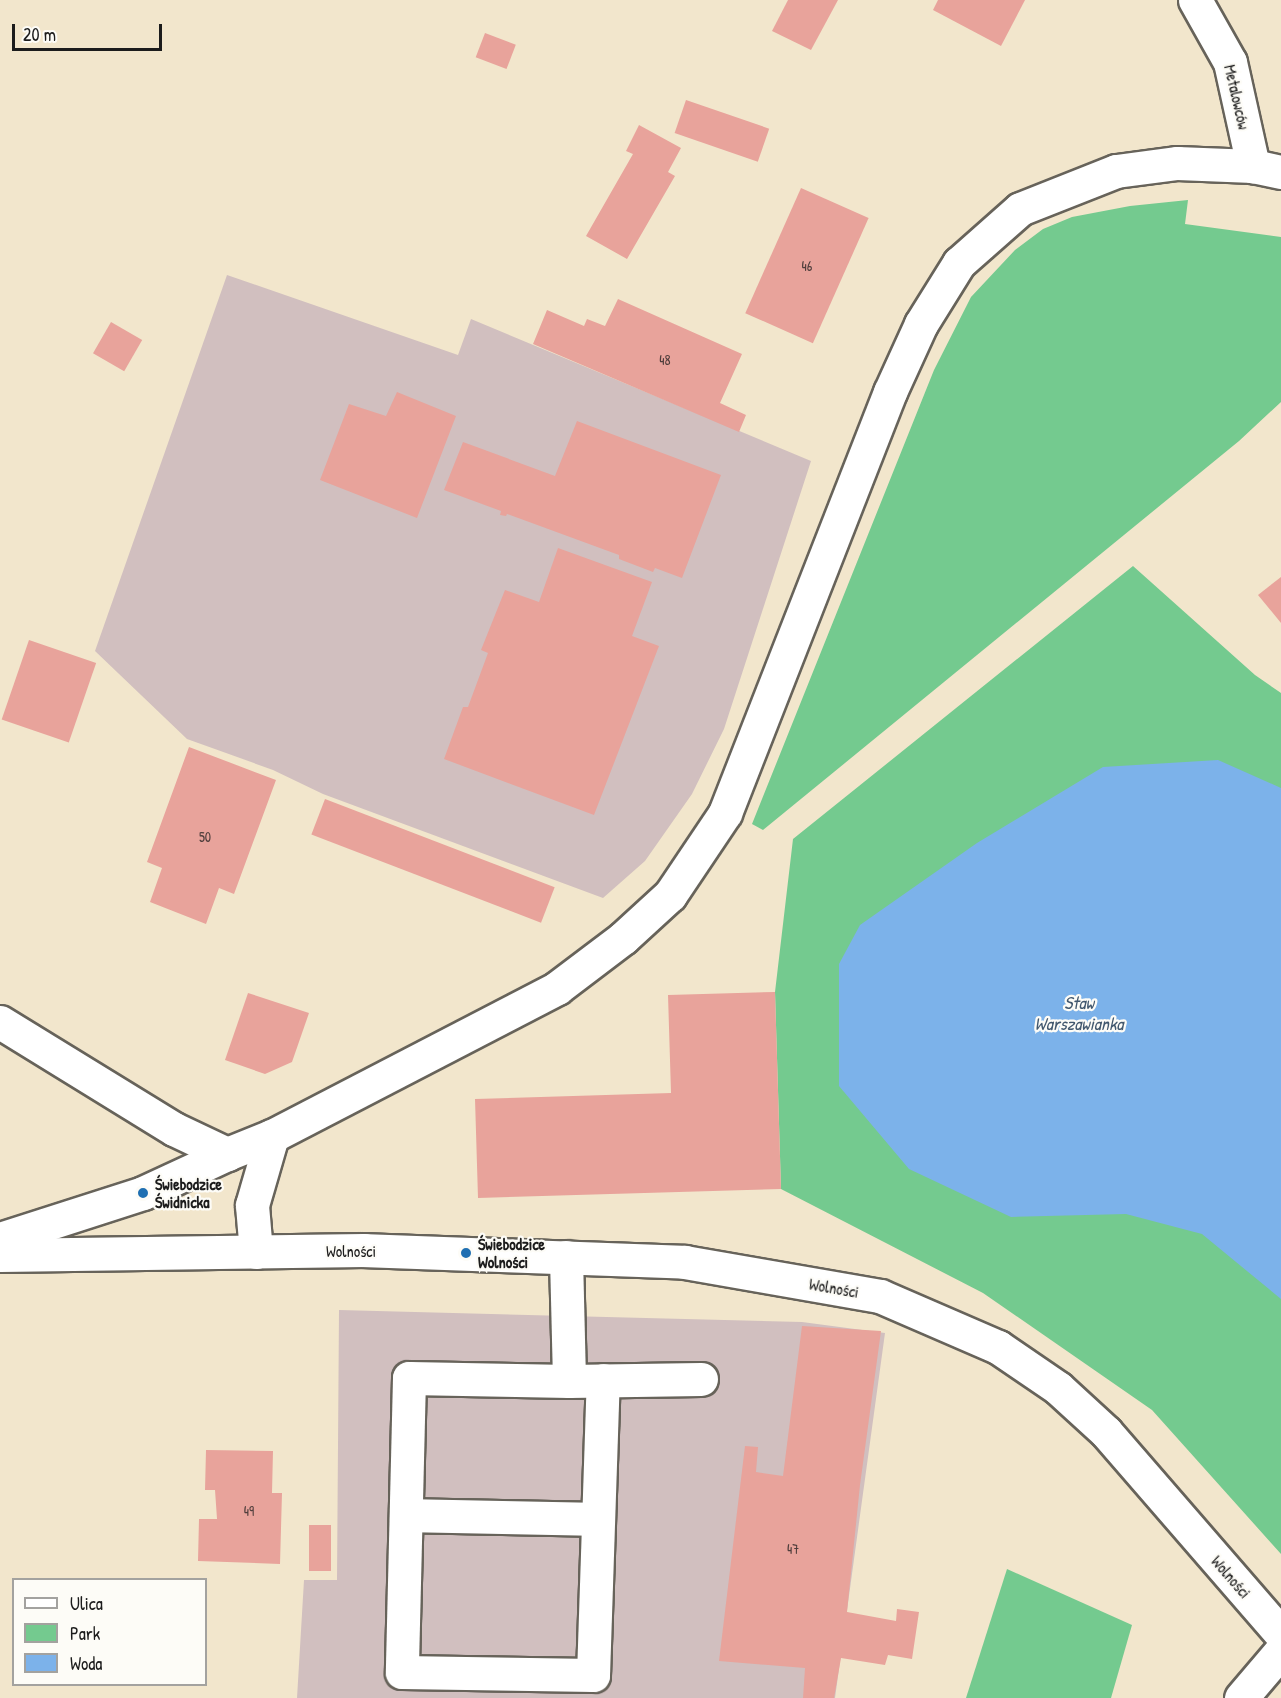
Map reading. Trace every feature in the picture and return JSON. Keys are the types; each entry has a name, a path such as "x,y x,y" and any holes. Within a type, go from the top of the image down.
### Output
{"street":[{"name":"Metalowców","path":"1194,0 1230,62 1267,169"},
{"path":"0,1239 143,1193 272,1136 557,988 623,938 670,896 725,813 890,392 921,324 959,263 1020,209 1116,171 1177,163 1267,169"},
{"path":"0,1022 174,1129 227,1154"},
{"path":"256,1252 252,1204 272,1136"},
{"name":"Wolności","path":"0,1255 364,1250 685,1262 880,1296 998,1347 1058,1388 1106,1432 1281,1635"},
{"path":"566,1257 569,1381"},
{"path":"603,1380 594,1687 402,1672 409,1378 569,1381 603,1380 701,1379"},
{"path":"406,1515 598,1519"},
{"path":"1241,1698 1281,1651"}],"shaded area":[{"path":"227,275 458,355 471,319 811,461 724,729 692,794 645,861 603,898 323,794 273,770 187,739 95,651"},
{"path":"339,1310 802,1322 885,1333 835,1698 297,1698 304,1580 337,1580"}],"green space":[{"path":"1188,200 1185,224 1281,237 1281,402 1239,441 763,830 752,824 934,370 971,297 1015,250 1043,229 1072,217 1130,206"},
{"path":"1133,566 1255,675 1281,693 1281,1554 1152,1410 983,1293 781,1189 775,992 793,839"},
{"path":"1007,1569 1132,1625 1111,1698 966,1698"}],"water":[{"name":"Staw Warszawianka","path":"1218,760 1281,788 1281,1299 1202,1234 1126,1214 1011,1217 909,1169 839,1086 839,964 860,925 977,843 1103,767"}],"building":[{"path":"788,0 838,0 811,50 772,31"},
{"path":"938,0 1025,0 1001,46 933,10"},
{"path":"485,33 516,45 506,69 476,57"},
{"path":"686,100 769,129 758,162 675,133"},
{"path":"639,125 681,148 668,172 675,176 627,259 586,236 633,154 626,151"},
{"path":"801,188 869,218 813,343 745,313"},
{"path":"618,299 742,354 720,403 746,415 739,432 533,344 547,310 584,326 587,319 605,326"},
{"path":"111,322 142,340 124,371 93,353"},
{"path":"397,392 456,416 417,518 320,480 349,404 386,416"},
{"path":"577,421 721,475 682,578 655,568 653,572 619,559 619,555 507,514 506,516 500,515 501,511 444,490 463,442 555,476"},
{"path":"558,548 652,582 632,636 659,646 594,815 444,759 463,707 468,707 488,653 481,650 505,590 539,602"},
{"path":"1281,577 1281,623 1258,595"},
{"path":"29,640 96,663 69,743 2,719"},
{"path":"189,747 276,780 234,894 219,888 206,924 150,902 162,868 147,862"},
{"path":"325,799 555,887 541,923 311,834"},
{"path":"775,992 781,1189 478,1198 475,1099 671,1093 668,995"},
{"path":"248,993 309,1013 292,1062 265,1074 225,1060"},
{"path":"802,1326 881,1331 860,1485 847,1612 896,1621 897,1609 919,1612 912,1659 888,1655 885,1665 841,1658 834,1698 803,1698 805,1668 719,1661 745,1446 758,1447 756,1472 783,1476"},
{"path":"206,1450 273,1451 272,1493 282,1493 280,1564 198,1561 199,1519 217,1519 215,1490 205,1490"},
{"path":"309,1525 331,1525 331,1571 309,1571"}],"place":[{"name":"Świebodzice Świdnicka","path":"143,1193"},
{"name":"Świebodzice Wolności","path":"466,1253"}]}
